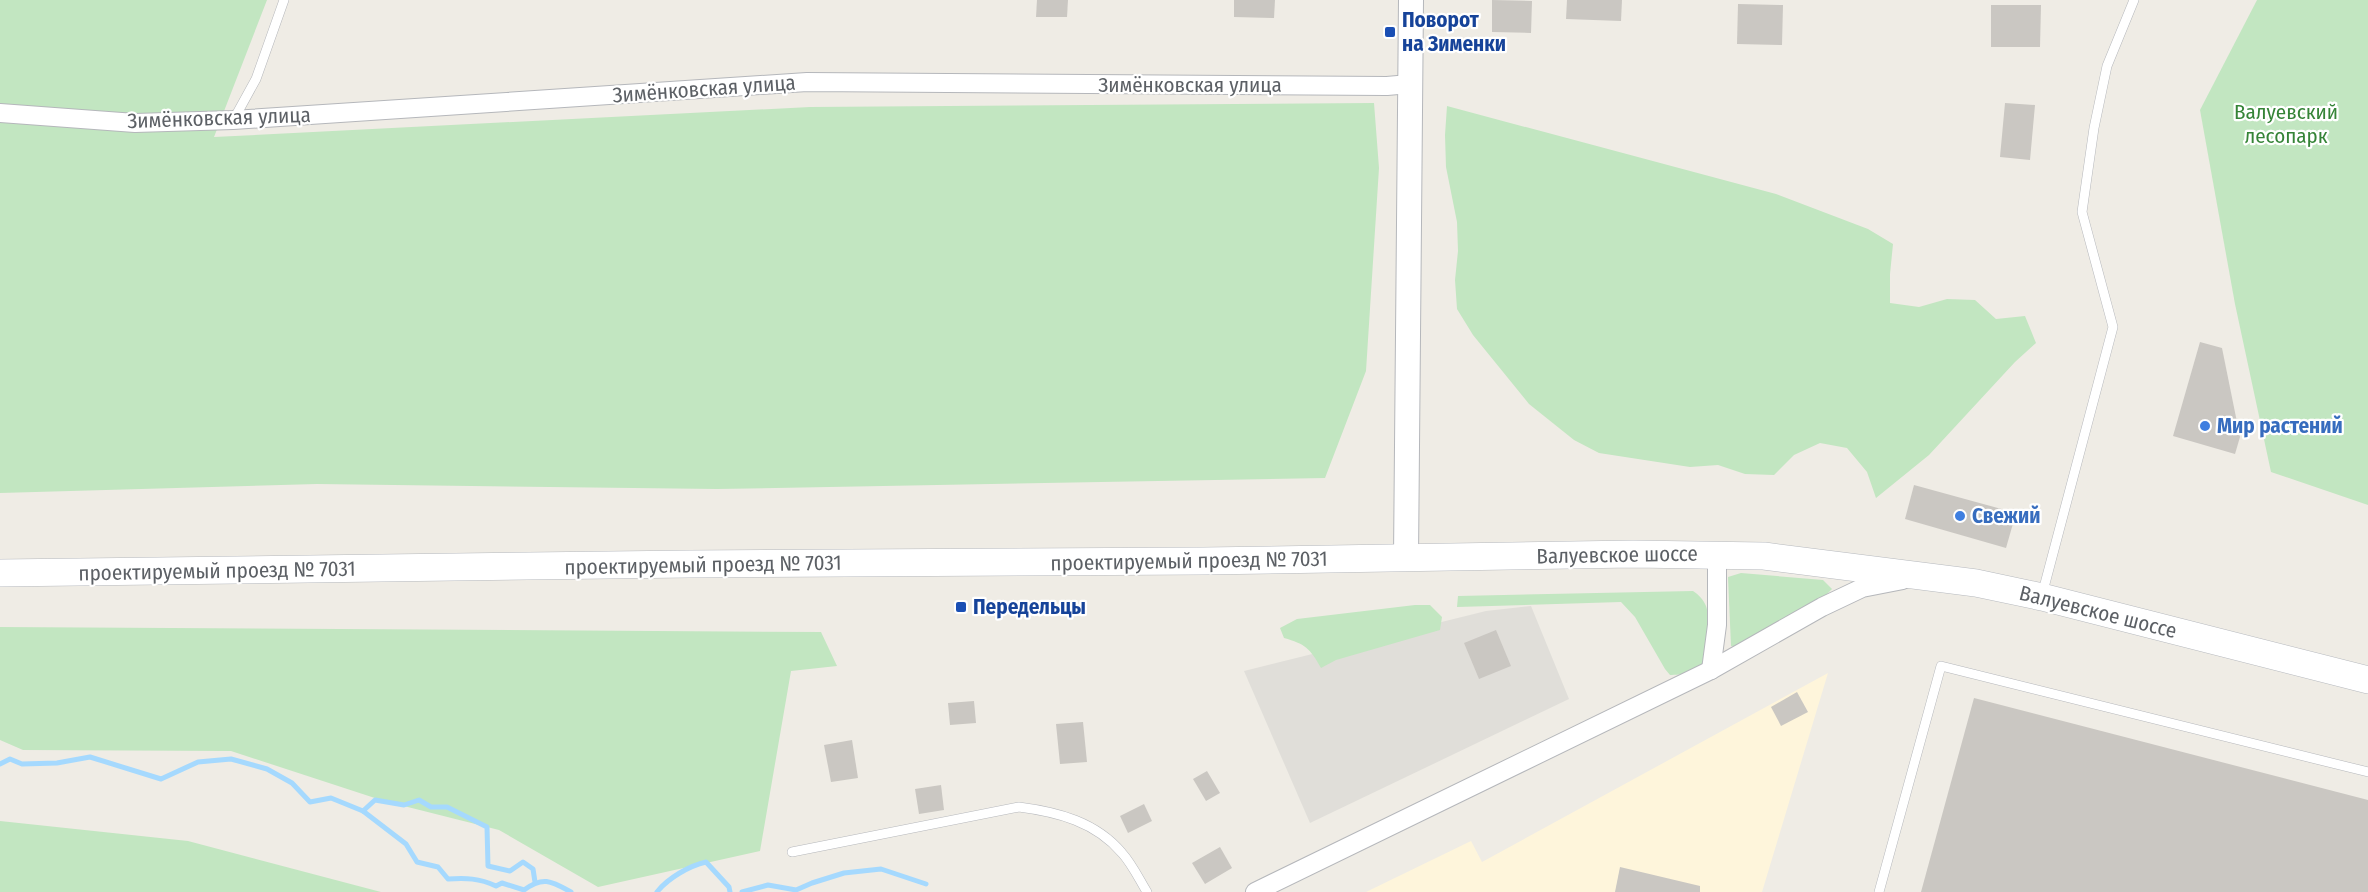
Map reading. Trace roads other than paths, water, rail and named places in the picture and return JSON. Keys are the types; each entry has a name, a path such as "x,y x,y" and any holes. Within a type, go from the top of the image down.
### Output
{"main road":[{"name":"Валуевское шоссе","path":"1406,558 1717,554 1764,556 1927,575 2042,597 2368,680"},
{"name":"проектируемый проезд № 7031","path":"0,573 1406,558"}],"street":[{"path":"1406,558 1411,2"},
{"name":"Зимёнковская улица","path":"0,113 135,123 233,120 807,82 1375,86 1409,84"},
{"path":"1711,670 1717,625 1717,554"},
{"path":"1255,892 1711,670 1862,588 1927,575"}],"lane":[{"path":"233,120 256,79 284,0"},
{"path":"2042,597 2113,327 2082,212 2094,128 2107,66 2134,0"},
{"path":"1879,892 1941,666 2368,772"},
{"path":"792,852 1019,807 1052,811 1082,822 1122,853 1147,892"}],"waterway":[{"path":"0,764 10,759 22,764 57,763 90,757 161,779 198,762 231,759 267,769 292,783 310,802 331,798 363,811 406,844 417,862 438,867 448,879 472,879 496,886 502,883 524,890 537,883 547,882 571,892"},
{"path":"363,811 375,800 404,805 419,800 431,807 447,807 487,827 488,866 510,871 523,862 533,869 535,882"},
{"path":"657,892 679,873 706,862 729,887 730,892"},
{"path":"742,892 768,885 796,890 844,873 881,869 926,884"}],"place":[{"name":"Поворот на Зименки","path":"1390,32"},
{"name":"Мир растений","path":"2205,426"},
{"name":"Свежий","path":"1960,516"},
{"name":"Передельцы","path":"961,607"}],"park label":[{"name":"Валуевский лесопарк","path":"2286,124"}]}
